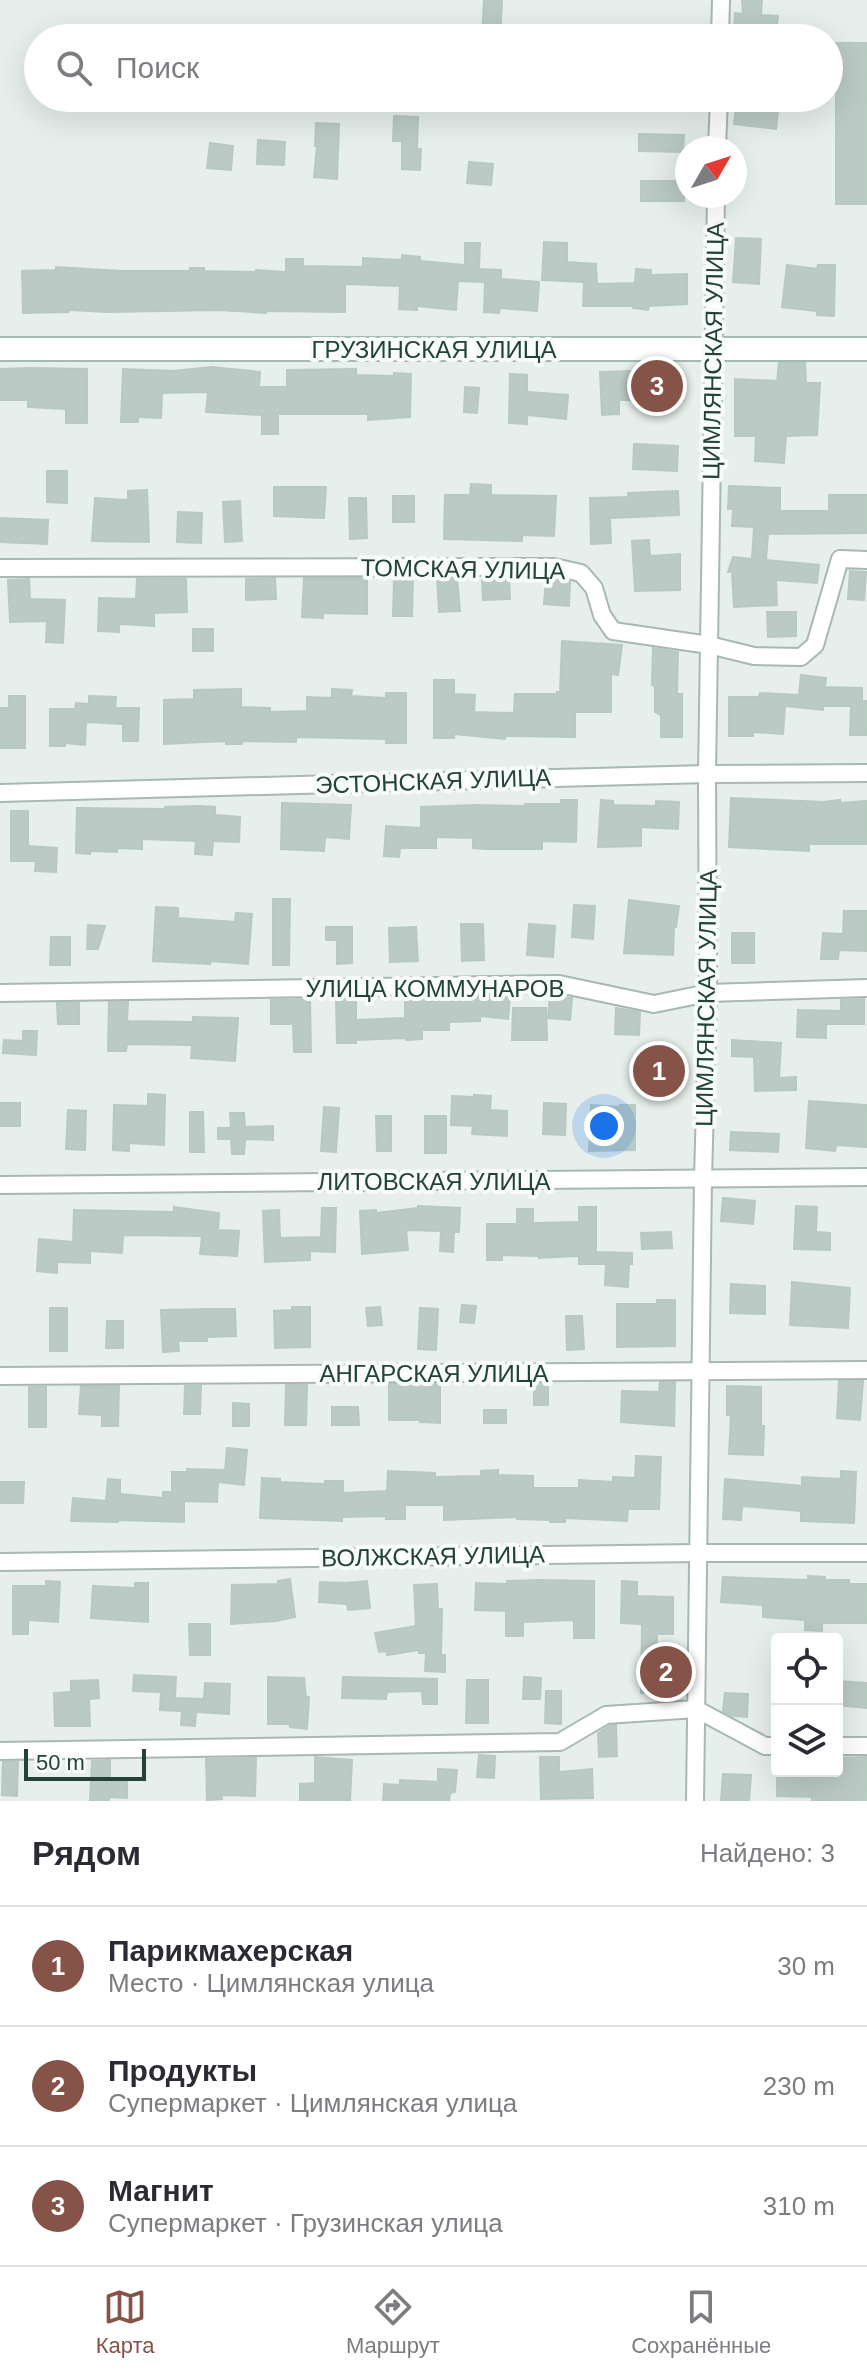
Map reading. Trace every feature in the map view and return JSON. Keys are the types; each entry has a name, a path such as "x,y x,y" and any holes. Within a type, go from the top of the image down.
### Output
{"main road":[{"name":"ГРУЗИНСКАЯ УЛИЦА","path":"0,349 867,349"}],"street":[{"path":"720,24 721,0"},
{"path":"717,136 718,112"},
{"name":"ЦИМЛЯНСКАЯ УЛИЦА","path":"695,1801 708,993 707,774 716,208"},
{"name":"ТОМСКАЯ УЛИЦА","path":"0,568 554,567 581,573 594,588 602,615 613,631 709,645 754,656 801,657 815,645 840,559 867,560"},
{"name":"ЭСТОНСКАЯ УЛИЦА","path":"0,793 707,774 867,773"},
{"name":"УЛИЦА КОММУНАРОВ","path":"0,993 559,984 654,1004 708,993 867,988"},
{"name":"ЛИТОВСКАЯ УЛИЦА","path":"0,1185 867,1177"},
{"name":"АНГАРСКАЯ УЛИЦА","path":"0,1376 867,1370"},
{"name":"ВОЛЖСКАЯ УЛИЦА","path":"0,1562 867,1553"},
{"path":"0,1751 560,1742 606,1715 696,1709 765,1746 771,1746"},
{"path":"843,1746 867,1746"}],"building":[{"path":"484,0 502,0 501,24 483,24"},
{"path":"742,0 762,0 761,15 778,16 777,24 734,24 735,13 743,14"},
{"path":"843,43 867,43 867,204 836,204 836,112 843,112"},
{"path":"735,112 778,112 776,129 734,124"},
{"path":"394,116 418,117 420,170 402,169 402,141 393,141"},
{"path":"316,123 339,124 337,179 314,177"},
{"path":"639,134 684,135 675,136 675,152 639,151"},
{"path":"258,140 285,142 284,165 257,164"},
{"path":"210,143 233,146 231,170 207,168"},
{"path":"469,162 493,164 491,185 467,183"},
{"path":"641,181 675,181 675,201 641,201"},
{"path":"736,238 761,239 759,284 733,282"},
{"path":"544,242 567,243 567,262 596,264 597,284 635,283 636,269 651,270 651,275 687,274 687,304 649,306 648,310 634,306 583,306 584,282 542,280"},
{"path":"465,243 480,243 479,269 501,270 501,279 539,282 537,311 500,308 499,313 484,312 485,282 458,281 456,310 417,306 417,310 399,309 400,286 345,284 345,312 68,310 23,313 22,271 56,270 56,267 123,271 190,271 190,268 204,268 204,271 286,272 286,259 303,259 303,266 363,267 363,258 402,260 402,255 420,257 420,261 465,265"},
{"path":"787,265 817,269 818,265 835,265 834,316 782,307"},
{"path":"779,363 805,363 806,383 820,383 817,435 786,436 784,463 755,461 756,436 735,436 735,379 777,381"},
{"path":"211,367 260,372 259,387 287,387 287,370 356,369 356,375 411,374 410,417 368,420 368,414 278,414 278,434 262,434 262,415 206,412 208,392 162,393 161,418 138,417 138,422 121,422 123,369 174,371"},
{"path":"0,369 87,369 87,423 66,423 66,409 28,407 28,400 0,400"},
{"path":"600,372 682,372 683,400 619,400 619,414 602,415"},
{"path":"510,374 527,375 527,392 568,395 566,419 527,415 527,424 509,423"},
{"path":"465,387 479,388 477,413 464,412"},
{"path":"634,444 678,446 677,471 633,469"},
{"path":"47,471 67,471 67,503 47,502"},
{"path":"471,484 491,485 491,495 556,496 554,536 522,535 522,541 444,539 445,495 470,495"},
{"path":"729,486 780,488 780,511 829,511 829,495 867,495 867,533 768,534 766,560 819,565 817,583 776,580 777,605 734,607 732,572 728,572 733,557 752,559 754,527 732,526 733,509 728,509"},
{"path":"274,487 326,487 324,518 274,516"},
{"path":"147,490 149,542 92,541 95,498 128,500 128,491"},
{"path":"678,491 679,515 610,518 611,543 591,544 590,498"},
{"path":"393,496 414,496 414,522 393,522"},
{"path":"349,498 366,498 367,538 350,539"},
{"path":"240,501 242,541 225,542 223,502"},
{"path":"178,512 202,513 201,543 177,542"},
{"path":"0,518 48,520 47,544 0,542"},
{"path":"649,540 650,556 680,554 680,590 635,591 632,541"},
{"path":"850,571 866,572 864,600 848,599"},
{"path":"275,578 276,599 246,600 246,579"},
{"path":"304,578 367,578 367,614 323,613 323,618 302,617"},
{"path":"394,578 413,578 412,616 393,616"},
{"path":"437,578 457,578 460,611 439,612"},
{"path":"482,578 509,578 510,599 483,600"},
{"path":"546,578 570,582 569,606 544,604"},
{"path":"29,579 30,599 65,600 63,643 46,642 47,621 10,622 8,580"},
{"path":"137,579 186,579 187,612 154,613 154,626 119,624 119,632 98,631 99,598 136,599"},
{"path":"767,612 796,612 796,636 768,637"},
{"path":"193,629 213,629 213,651 193,651"},
{"path":"562,641 622,645 618,675 611,674 611,712 575,712 575,737 506,736 505,739 454,734 454,738 434,738 434,680 454,680 454,694 475,695 474,712 514,713 515,694 560,692"},
{"path":"653,648 678,652 677,694 682,694 682,737 661,737 661,715 655,712 655,686 652,685"},
{"path":"801,675 826,678 825,687 862,688 862,701 867,701 867,735 850,735 851,706 823,706 823,710 785,706 783,734 753,732 753,736 729,736 729,697 759,697 760,693 799,695"},
{"path":"241,689 241,707 270,708 270,712 307,711 307,697 332,698 332,689 352,690 351,696 386,698 386,693 406,693 406,743 386,743 386,739 296,737 296,742 164,744 164,700 194,699 194,690"},
{"path":"9,696 25,696 25,748 0,748 0,708 9,708"},
{"path":"89,696 116,697 115,708 139,708 138,741 123,741 123,724 86,722 85,745 65,743 65,746 50,746 50,709 75,709 76,703 89,704"},
{"path":"731,798 840,800 840,803 866,801 867,844 809,844 809,851 729,847"},
{"path":"561,800 577,800 576,842 542,841 542,849 486,849 473,848 473,838 436,837 436,848 400,848 399,857 384,856 386,826 421,828 421,807 525,806 561,804"},
{"path":"601,800 613,801 613,805 656,806 656,801 679,802 678,829 641,827 641,846 598,847"},
{"path":"282,803 351,805 349,839 325,837 324,851 281,849"},
{"path":"215,807 215,815 240,817 239,842 213,841 212,855 195,854 196,841 142,839 142,849 117,848 117,852 76,853 77,808 165,809"},
{"path":"11,811 28,811 28,846 57,848 56,872 35,871 36,861 11,861"},
{"path":"273,899 290,899 289,965 273,965"},
{"path":"629,900 679,906 674,927 673,955 624,953"},
{"path":"574,905 595,906 593,939 572,937"},
{"path":"156,907 178,908 178,918 235,922 236,913 252,914 248,964 153,961"},
{"path":"844,911 867,911 866,951 839,950 838,959 821,959 823,933 843,934"},
{"path":"461,924 483,924 484,960 462,961"},
{"path":"529,924 555,926 553,957 527,955"},
{"path":"88,925 105,926 98,949 87,949"},
{"path":"326,927 352,927 352,963 337,964 337,940 326,940"},
{"path":"416,927 418,961 390,962 389,928"},
{"path":"732,933 754,933 754,963 732,963"},
{"path":"51,937 70,937 70,965 50,965"},
{"path":"550,995 572,998 570,1020 548,1018"},
{"path":"510,996 508,1019 480,1016 480,1021 449,1022 449,1030 422,1030 422,1039 337,1043 336,999 356,998 356,1020 405,1018 405,997"},
{"path":"310,999 311,1052 294,1052 293,1024 271,1024 271,1000"},
{"path":"864,999 864,1024 826,1024 826,1038 797,1037 798,1010 841,1011 841,1000"},
{"path":"109,1002 128,1002 127,1021 193,1022 193,1017 238,1018 235,1061 191,1058 192,1045 127,1044 126,1051 108,1051"},
{"path":"57,1003 79,1003 79,1024 58,1024"},
{"path":"513,1008 546,1008 547,1040 512,1040"},
{"path":"616,1008 640,1012 639,1035 615,1034"},
{"path":"23,1031 37,1031 36,1055 3,1053 4,1040 23,1041"},
{"path":"732,1040 781,1043 779,1078 796,1077 796,1090 755,1091 754,1057 732,1056"},
{"path":"647,1052 672,1053 671,1091 646,1090"},
{"path":"148,1094 165,1095 164,1145 129,1143 129,1151 113,1150 114,1105 148,1106"},
{"path":"452,1096 491,1096 490,1110 507,1111 507,1136 472,1134 473,1126 451,1125"},
{"path":"809,1101 867,1105 867,1147 836,1145 835,1151 806,1148"},
{"path":"0,1103 20,1103 20,1126 0,1126"},
{"path":"544,1103 566,1104 565,1135 543,1134"},
{"path":"591,1105 635,1105 635,1150 589,1151"},
{"path":"324,1107 339,1108 336,1152 321,1151"},
{"path":"68,1110 86,1111 85,1150 66,1149"},
{"path":"190,1112 203,1112 204,1152 190,1152"},
{"path":"230,1113 244,1113 245,1127 273,1126 273,1140 245,1139 244,1154 232,1154 231,1139 218,1139 218,1128 231,1128"},
{"path":"376,1116 391,1116 391,1151 377,1151"},
{"path":"425,1116 446,1116 446,1153 425,1153"},
{"path":"731,1132 779,1134 778,1152 730,1150"},
{"path":"723,1198 755,1201 753,1224 721,1221"},
{"path":"418,1206 460,1208 459,1232 454,1232 453,1252 440,1251 441,1231 406,1230 408,1250 362,1254 360,1211 376,1210 376,1213"},
{"path":"796,1206 817,1207 816,1232 830,1233 830,1250 794,1249"},
{"path":"174,1207 219,1213 218,1230 239,1231 237,1256 200,1254 202,1236 123,1235 122,1253 90,1251 90,1263 57,1262 57,1273 37,1271 39,1239 73,1242 74,1210 174,1212"},
{"path":"579,1207 596,1207 596,1252 632,1253 628,1287 605,1285 606,1264 579,1264 579,1256 539,1258 502,1255 502,1260 487,1260 487,1224 517,1224 517,1209 533,1209 533,1223 579,1222"},
{"path":"322,1208 336,1208 335,1252 310,1251 310,1260 265,1262 263,1211 279,1210 280,1238 321,1237"},
{"path":"671,1232 672,1248 642,1249 641,1233"},
{"path":"792,1282 850,1288 848,1328 790,1325"},
{"path":"731,1284 765,1286 765,1314 730,1313"},
{"path":"657,1300 675,1300 675,1346 617,1347 617,1304 657,1304"},
{"path":"462,1305 476,1306 474,1323 460,1322"},
{"path":"292,1307 310,1307 310,1347 275,1348 274,1311 292,1310"},
{"path":"380,1307 382,1325 368,1326 366,1308"},
{"path":"50,1308 67,1308 67,1351 50,1351"},
{"path":"420,1308 438,1309 436,1350 418,1349"},
{"path":"235,1309 236,1336 207,1337 207,1341 178,1341 179,1351 163,1352 161,1310"},
{"path":"566,1316 582,1316 584,1349 567,1350"},
{"path":"107,1321 123,1321 123,1348 106,1348"},
{"path":"839,1381 863,1381 860,1420 837,1418"},
{"path":"660,1382 675,1382 674,1426 621,1422 622,1391 659,1392"},
{"path":"534,1383 548,1383 548,1405 534,1405"},
{"path":"389,1384 440,1384 440,1423 389,1420"},
{"path":"286,1385 307,1385 306,1425 285,1425"},
{"path":"81,1386 119,1386 118,1426 102,1426 102,1415 79,1414"},
{"path":"185,1386 201,1386 200,1414 184,1414"},
{"path":"727,1386 761,1387 763,1455 729,1454 731,1415 727,1415"},
{"path":"29,1387 46,1387 46,1427 29,1427"},
{"path":"233,1403 249,1404 249,1426 233,1426"},
{"path":"332,1407 358,1407 359,1425 332,1425"},
{"path":"484,1410 506,1410 506,1423 484,1423"},
{"path":"227,1448 247,1450 244,1485 218,1482 217,1502 184,1501 184,1522 71,1521 73,1498 106,1501 108,1479 120,1480 120,1494 163,1498 163,1492 172,1492 172,1472 187,1472 187,1469 225,1470"},
{"path":"636,1456 661,1457 659,1509 628,1509 627,1521 565,1518 565,1522 550,1522 517,1517 444,1520 444,1505 405,1505 405,1519 386,1519 387,1516 342,1517 342,1521 260,1518 262,1478 325,1484 325,1481 343,1481 343,1493 387,1491 388,1471 435,1473 435,1477 481,1476 481,1471 498,1470 498,1475 533,1476 533,1488 579,1488 579,1480 613,1482 613,1477 635,1478"},
{"path":"841,1471 856,1472 854,1523 801,1521 801,1511 742,1506 741,1520 723,1519 725,1479 802,1486 802,1477 841,1479"},
{"path":"1,1482 24,1482 23,1503 0,1503"},
{"path":"808,1576 849,1580 849,1584 867,1584 867,1623 822,1623 822,1631 805,1630 805,1620 763,1617 763,1605 721,1602 723,1577 808,1580"},
{"path":"290,1579 295,1617 231,1624 232,1585 278,1584 278,1581"},
{"path":"46,1581 60,1582 58,1622 28,1620 28,1634 13,1634 13,1586 46,1586"},
{"path":"367,1581 370,1608 348,1610 347,1604 319,1602 320,1582"},
{"path":"507,1581 594,1581 594,1638 574,1638 574,1620 523,1622 523,1636 506,1636 506,1611 475,1610 476,1583 507,1584"},
{"path":"622,1581 637,1582 637,1596 673,1597 673,1634 657,1634 655,1693 641,1693 642,1624 621,1623"},
{"path":"135,1583 148,1583 148,1622 91,1618 93,1586 135,1588"},
{"path":"437,1584 438,1609 442,1609 441,1655 445,1655 445,1672 425,1671 426,1653 419,1653 419,1650 387,1655 386,1651 379,1652 375,1633 416,1626 414,1585"},
{"path":"189,1624 210,1624 210,1655 190,1655"},
{"path":"134,1675 176,1677 175,1698 204,1699 205,1683 230,1684 229,1714 196,1712 195,1726 181,1725 182,1711 160,1710 161,1692 133,1691"},
{"path":"268,1677 304,1678 306,1697 309,1697 307,1729 290,1727 290,1724 268,1724"},
{"path":"343,1677 437,1679 437,1704 423,1704 422,1691 387,1692 386,1699 342,1698"},
{"path":"524,1677 541,1678 540,1699 523,1699"},
{"path":"98,1680 99,1698 89,1699 90,1726 55,1726 54,1693 71,1692 71,1681"},
{"path":"467,1680 488,1680 488,1723 466,1723"},
{"path":"843,1681 867,1683 867,1708 843,1706"},
{"path":"546,1691 561,1691 561,1724 545,1723"},
{"path":"725,1693 748,1694 747,1717 732,1716 723,1711"},
{"path":"616,1725 617,1756 599,1757 598,1733"},
{"path":"479,1755 495,1756 494,1778 477,1777"},
{"path":"315,1757 352,1760 350,1801 300,1801 300,1784 315,1783"},
{"path":"540,1757 559,1757 559,1772 592,1769 593,1798 541,1799"},
{"path":"867,1757 867,1801 812,1801 812,1797 777,1796 777,1777 843,1777 843,1758"},
{"path":"256,1758 255,1796 222,1795 222,1799 207,1800 206,1759"},
{"path":"110,1760 110,1780 127,1780 127,1798 109,1797 109,1801 90,1801 92,1761"},
{"path":"3,1762 18,1762 17,1796 2,1795"},
{"path":"438,1769 457,1770 455,1792 450,1793 449,1801 383,1801 384,1784 400,1785 400,1780 438,1782"},
{"path":"723,1774 751,1775 749,1801 721,1801"}],"place":[{"name":"Магнит","path":"657,386"},
{"name":"Парикмахерская","path":"659,1071"},
{"name":"Продукты","path":"666,1672"}]}
